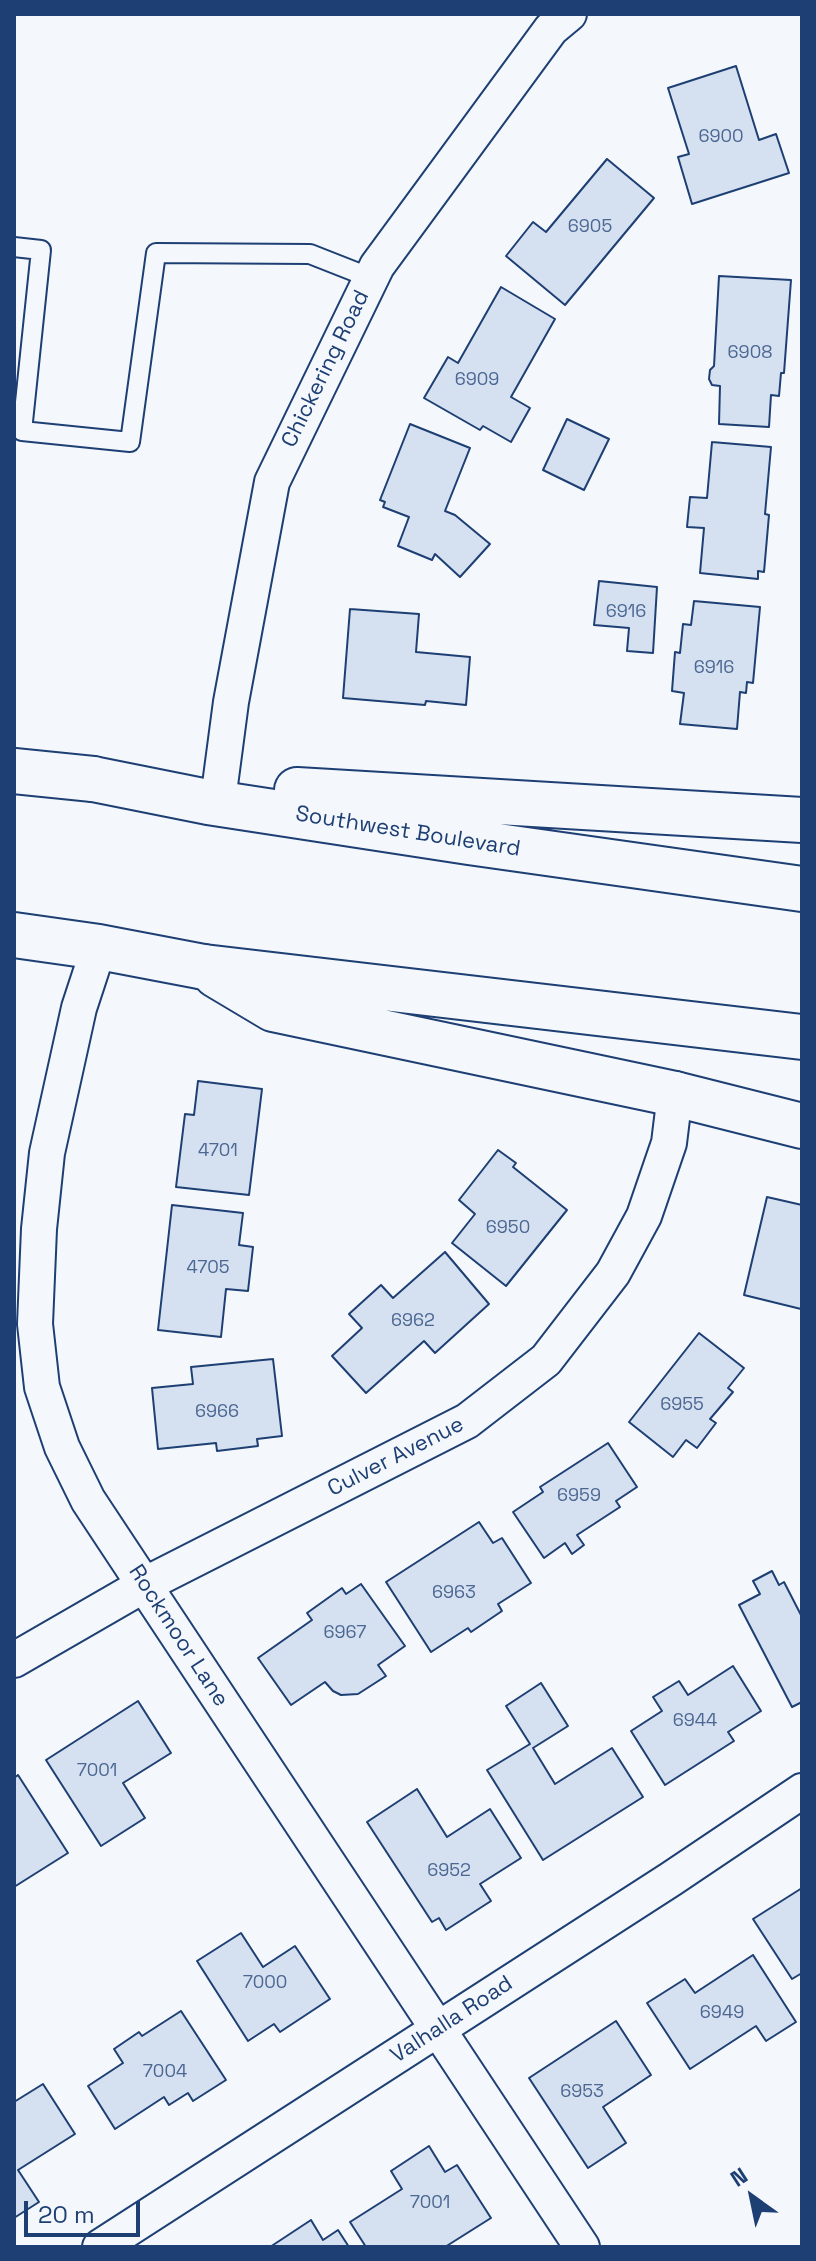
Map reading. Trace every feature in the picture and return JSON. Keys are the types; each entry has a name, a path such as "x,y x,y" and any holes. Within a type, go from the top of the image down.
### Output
{"main road":[{"name":"Southwest Boulevard","path":"14,771 93,779 208,802 802,889"},
{"path":"93,779 802,820"},
{"path":"14,935 204,967 802,1037"},
{"path":"204,967 273,1009 675,1094 802,1126"}],"street":[{"name":"Chickering Road","path":"220,785 231,702 272,482 371,278 551,29 569,14"},
{"name":"Rockmoor Lane","path":"99,947 79,1008 47,1153 39,1229 35,1324 42,1387 62,1447 88,1500 582,2247"},
{"name":"Culver Avenue","path":"14,1660 144,1585 467,1421 546,1360 613,1273 644,1216 669,1143 675,1094"},
{"name":"Valhalla Road","path":"100,2247 671,1879 802,1791"}],"lane":[{"path":"14,247 41,250 22,431 130,442 156,253 310,254 371,278"}],"building":[{"path":"736,66 759,140 776,134 789,173 692,204 678,157 689,154 668,88"},
{"path":"607,159 654,198 565,305 506,256 533,222 546,232"},
{"path":"719,276 791,280 784,373 781,373 779,396 771,395 769,427 719,424 720,386 712,385 709,379 714,366"},
{"path":"501,287 555,319 511,397 530,408 511,442 483,426 480,430 424,398 448,357 458,363"},
{"path":"567,419 609,439 584,490 543,470"},
{"path":"410,424 470,448 445,511 455,515 490,544 460,577 435,554 432,560 398,546 409,517 383,507 385,502 380,500"},
{"path":"712,442 771,447 764,572 758,571 758,579 700,573 704,528 687,527 690,497 707,498"},
{"path":"599,581 657,587 653,653 627,651 629,628 594,625"},
{"path":"694,601 760,607 753,683 747,682 746,693 740,692 737,729 680,724 684,693 672,691 675,652 680,653 683,624 691,625"},
{"path":"350,609 419,614 416,652 470,657 466,705 343,698"},
{"path":"198,1081 262,1089 249,1195 176,1187 185,1114 194,1115"},
{"path":"498,1150 516,1163 513,1167 567,1210 506,1286 452,1243 475,1214 459,1200"},
{"path":"767,1197 802,1205 801,1309 744,1295"},
{"path":"172,1205 243,1213 239,1245 253,1247 248,1291 226,1289 221,1337 158,1330"},
{"path":"445,1252 489,1304 435,1353 424,1341 366,1393 332,1356 362,1328 349,1314 381,1285 393,1298"},
{"path":"699,1333 744,1368 728,1388 733,1392 710,1419 716,1423 697,1448 686,1440 673,1457 629,1422"},
{"path":"273,1359 282,1436 257,1439 258,1446 217,1451 216,1443 158,1449 152,1388 193,1384 191,1367"},
{"path":"608,1443 637,1487 616,1501 620,1507 577,1535 584,1545 572,1554 565,1543 544,1558 513,1512 543,1492 540,1487"},
{"path":"479,1522 493,1543 502,1538 531,1583 498,1604 502,1611 471,1632 468,1628 431,1652 386,1582"},
{"path":"772,1571 779,1585 784,1582 802,1617 802,1702 792,1707 739,1605 760,1594 753,1581"},
{"path":"361,1584 405,1646 378,1665 386,1676 358,1694 341,1695 325,1682 291,1705 258,1658 312,1620 307,1613 342,1588 346,1594"},
{"path":"733,1666 761,1711 728,1732 734,1741 665,1785 631,1731 662,1711 653,1697 679,1681 688,1695"},
{"path":"541,1683 568,1726 533,1748 555,1784 612,1748 643,1797 543,1860 487,1770 530,1744 506,1706"},
{"path":"138,1701 171,1753 123,1783 145,1818 101,1846 46,1760"},
{"path":"18,1775 68,1853 14,1887 14,1778"},
{"path":"417,1789 447,1837 490,1809 521,1858 480,1884 491,1901 446,1930 439,1918 432,1922 367,1822"},
{"path":"802,1888 802,1973 792,1979 753,1919"},
{"path":"241,1933 263,1967 295,1946 330,1999 280,2032 274,2024 248,2041 197,1961"},
{"path":"753,1955 796,2022 766,2041 756,2026 690,2069 647,2003 685,1979 695,1993"},
{"path":"181,2011 226,2080 193,2101 188,2093 169,2105 164,2097 115,2129 88,2086 123,2063 114,2049 139,2032 142,2036"},
{"path":"616,2021 651,2075 603,2107 626,2143 588,2168 529,2078"},
{"path":"43,2084 75,2134 18,2170 39,2202 14,2218 14,2102"},
{"path":"429,2146 445,2172 457,2165 491,2218 445,2247 366,2247 350,2222 402,2189 391,2171"},
{"path":"311,2220 323,2240 338,2230 349,2247 270,2247"}]}
